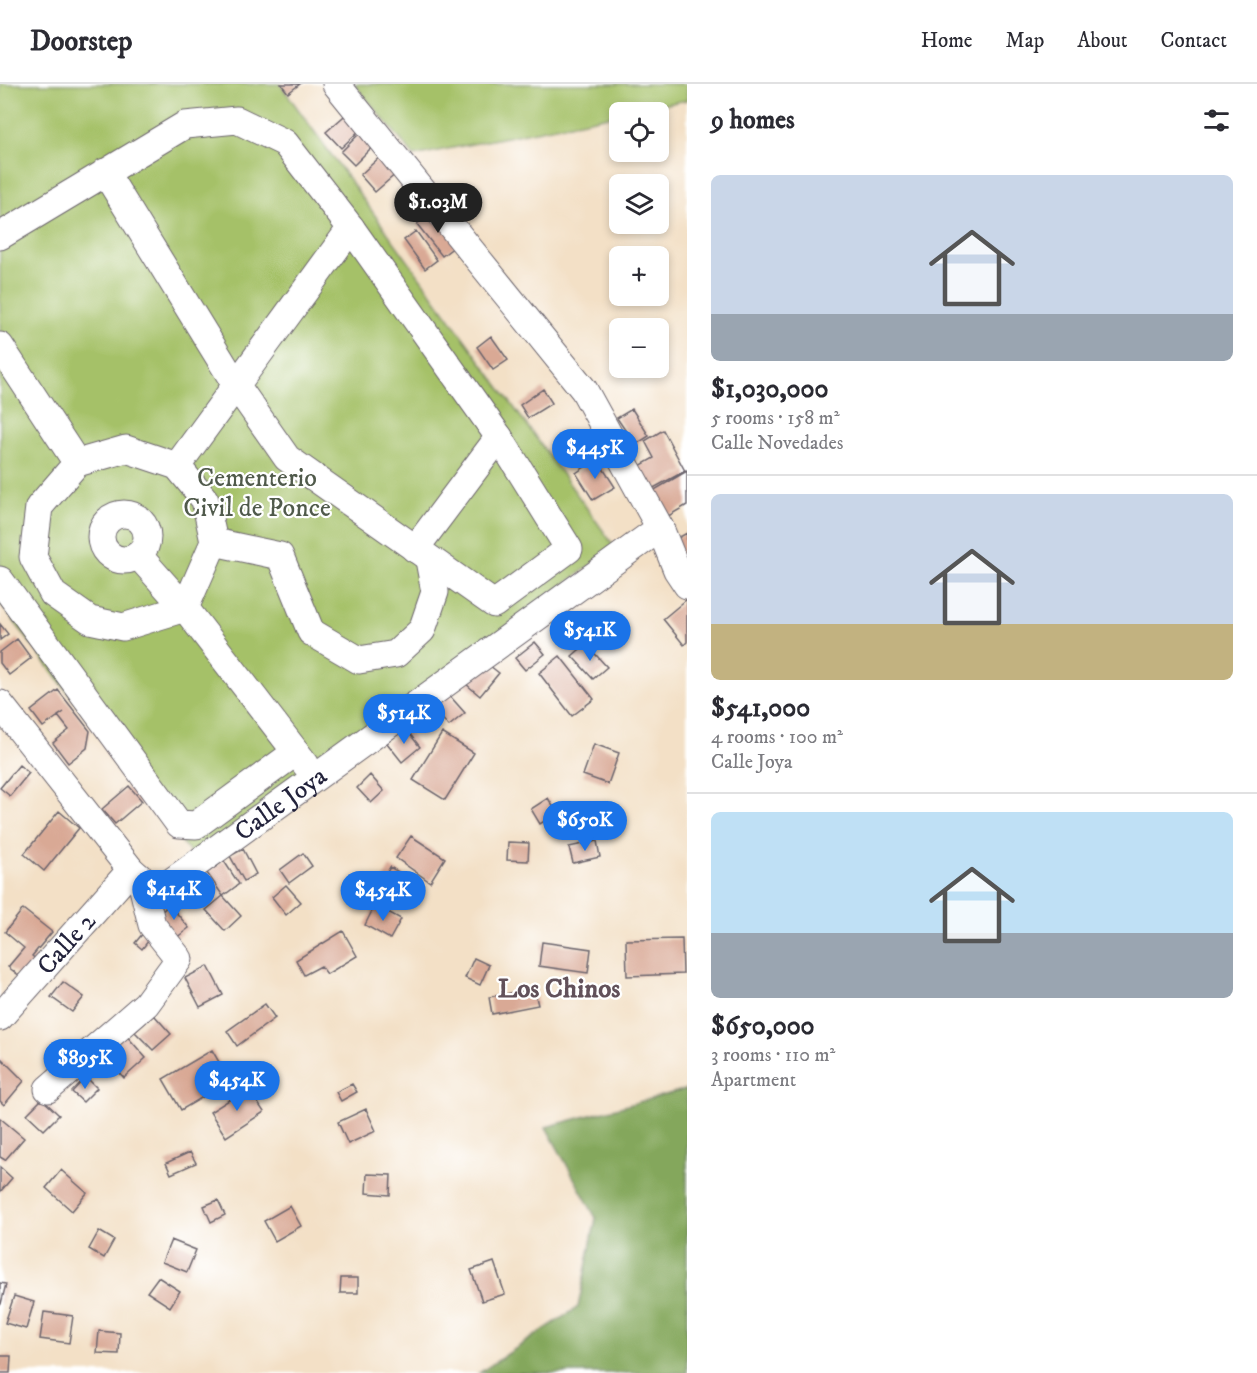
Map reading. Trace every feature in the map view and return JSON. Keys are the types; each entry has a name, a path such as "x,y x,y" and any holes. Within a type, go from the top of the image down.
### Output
{"street":[{"path":"336,84 584,390 660,528 677,570 687,585"},
{"path":"0,236 105,172 185,125 237,120 285,143 351,228 499,437 569,549 494,604 287,458 236,385 105,172"},
{"path":"177,466 351,228"},
{"path":"0,346 77,463"},
{"path":"422,554 499,437"},
{"path":"126,449 177,466 204,500 214,542 185,608 123,627 90,620 53,594 33,557 39,507 77,463 126,449"},
{"name":"Calle Joya","path":"136,875 152,886 167,885 660,528"},
{"path":"214,542 280,556 311,632 359,660 396,654 422,630 435,592 422,554"},
{"path":"138,555 185,608 316,777"},
{"path":"33,557 0,579 179,824 196,825 296,752"},
{"path":"0,704 136,875 152,926 179,958 146,1004 48,1089"},
{"name":"Calle 2","path":"0,1017 136,875"}],"green space":[{"name":"Cementerio Civil de Ponce","path":"0,84 280,84 615,547 194,858 0,603"},
{"path":"354,84 687,84 687,100 669,104 609,102 609,116 414,156"},
{"path":"687,1089 687,1373 479,1373 578,1307 596,1218 546,1127"}],"building":[{"path":"281,84 300,84 288,93"},
{"path":"351,110 365,125 341,148 326,132"},
{"path":"361,132 374,145 354,165 341,152"},
{"path":"382,155 398,172 375,192 360,175"},
{"path":"433,211 459,243 442,256 417,224"},
{"path":"416,231 437,260 425,269 404,240"},
{"path":"491,336 508,360 493,370 477,347"},
{"path":"543,389 552,403 528,418 520,405"},
{"path":"632,409 649,436 635,445 617,418"},
{"path":"663,430 685,471 648,491 636,468 654,458 645,441"},
{"path":"597,459 615,487 593,500 576,473"},
{"path":"687,471 687,505 665,518 651,492"},
{"path":"687,533 687,565 674,540"},
{"path":"687,599 687,642 684,645 663,619"},
{"path":"0,624 8,634 0,640"},
{"path":"17,639 31,658 9,675 0,663 0,652"},
{"path":"535,642 545,654 525,670 515,658"},
{"path":"586,644 607,667 593,679 572,656"},
{"path":"560,656 594,699 572,716 539,673"},
{"path":"485,662 499,673 480,696 466,684"},
{"path":"58,690 90,731 87,748 68,763 53,743 69,730 58,716 43,727 31,711"},
{"path":"449,695 465,713 449,726 433,709"},
{"path":"405,728 420,747 402,762 387,743"},
{"path":"442,733 474,753 445,800 413,780"},
{"path":"594,744 619,753 608,784 583,775"},
{"path":"19,765 29,773 10,796 0,788"},
{"path":"370,775 384,791 371,803 357,788"},
{"path":"129,786 142,801 115,824 102,809"},
{"path":"548,798 557,813 540,824 531,809"},
{"path":"59,811 79,828 44,871 24,854"},
{"path":"411,836 445,858 430,882 396,858"},
{"path":"597,841 600,857 573,863 569,847"},
{"path":"508,842 529,843 528,861 507,860"},
{"path":"243,849 256,874 244,881 230,856"},
{"path":"303,853 312,866 289,883 280,870"},
{"path":"224,861 239,884 223,896 207,873"},
{"path":"390,867 415,882 403,900 379,886"},
{"path":"286,885 301,902 286,915 272,897"},
{"path":"223,896 241,916 225,931 206,910"},
{"path":"169,904 189,928 176,938 159,915"},
{"path":"375,905 401,919 390,939 365,925"},
{"path":"23,909 52,932 32,956 43,965 29,983 8,967 24,948 5,932"},
{"path":"343,931 357,956 327,974 321,966 304,975 296,960"},
{"path":"144,932 149,940 142,949 135,943"},
{"path":"682,939 683,974 627,976 626,940"},
{"path":"542,942 591,949 588,973 539,966"},
{"path":"474,958 489,965 480,985 465,978"},
{"path":"208,966 223,995 200,1007 185,978"},
{"path":"63,982 84,997 72,1012 51,997"},
{"path":"534,989 538,1005 492,1014 489,997"},
{"path":"265,1004 275,1018 237,1046 227,1031"},
{"path":"154,1015 171,1034 153,1050 135,1032"},
{"path":"125,1034 146,1058 124,1078 103,1054"},
{"path":"212,1050 230,1081 181,1110 163,1079"},
{"path":"0,1057 24,1081 4,1105 0,1101"},
{"path":"86,1077 97,1088 83,1102 72,1092"},
{"path":"352,1084 357,1092 341,1101 336,1092"},
{"path":"248,1088 264,1112 226,1137 210,1112"},
{"path":"42,1099 59,1115 44,1130 27,1114"},
{"path":"366,1109 376,1131 348,1144 338,1122"},
{"path":"0,1118 24,1138 5,1160 0,1157"},
{"path":"190,1152 196,1163 171,1174 166,1163"},
{"path":"0,1167 12,1178 0,1192"},
{"path":"61,1170 87,1193 72,1211 46,1188"},
{"path":"367,1174 391,1175 390,1195 366,1193"},
{"path":"218,1200 225,1215 211,1222 204,1206"},
{"path":"290,1206 301,1226 275,1241 264,1221"},
{"path":"99,1231 114,1240 104,1258 89,1249"},
{"path":"171,1240 196,1250 187,1272 162,1262"},
{"path":"494,1262 505,1294 482,1301 471,1270"},
{"path":"158,1277 180,1291 170,1307 147,1292"},
{"path":"341,1278 358,1278 358,1293 340,1293"},
{"path":"0,1283 6,1284 1,1304 0,1304"},
{"path":"14,1296 34,1302 26,1329 5,1323"},
{"path":"44,1312 73,1316 69,1343 40,1339"},
{"path":"99,1331 120,1333 119,1354 97,1353"},
{"path":"0,1356 11,1356 10,1373 0,1373"}],"district":[{"name":"Los Chinos","path":"559,988"}]}
